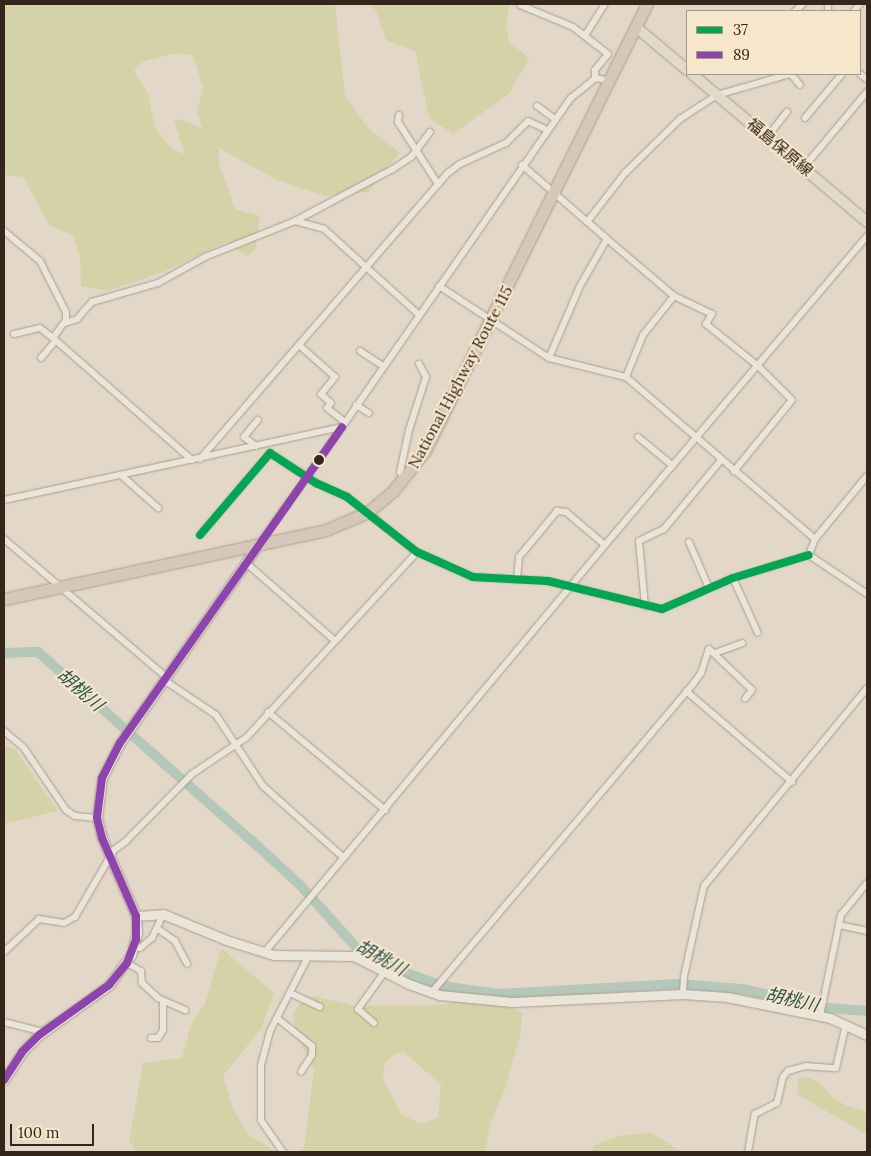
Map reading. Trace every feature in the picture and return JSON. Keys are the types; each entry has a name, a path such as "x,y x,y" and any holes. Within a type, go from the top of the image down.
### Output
{"highway":[{"name":"National Highway Route 115","path":"639,29 648,4"},
{"name":"National Highway Route 115","path":"4,599 326,530 368,512 404,480 425,451 611,81 654,4"}],"main road":[{"path":"639,29 686,69"},
{"name":"福島保原線","path":"693,75 768,136 867,222"}],"street":[{"path":"586,34 605,4"},
{"path":"520,5 544,12 586,34 608,54 595,70 594,79"},
{"path":"587,222 613,186 680,119 717,95 787,75"},
{"path":"791,75 800,84"},
{"path":"805,118 841,75"},
{"path":"4,1080 22,1052 43,1032 109,985 127,962 133,948 136,916 108,858 97,818 102,778 110,760 245,562 308,477 418,314 555,119 576,93 594,79 611,81"},
{"path":"804,167 867,92"},
{"path":"537,106 555,119"},
{"path":"768,136 787,112"},
{"path":"399,115 398,122 438,184"},
{"path":"196,460 299,345 438,184 460,164 506,143 528,121 547,130"},
{"path":"65,323 77,319 92,302 158,283 205,257 295,221 352,193 416,151 430,132"},
{"path":"522,166 674,296 712,314 706,324 758,366 792,400 734,471"},
{"path":"295,221 324,229 418,314"},
{"path":"4,232 40,261 66,312 65,323 41,358"},
{"path":"264,953 605,545 867,236"},
{"path":"549,358 580,286 606,239"},
{"path":"439,286 549,358 626,377 815,539"},
{"path":"626,377 643,336 674,296"},
{"path":"14,334 40,328 196,460"},
{"path":"299,345 335,377 321,394 331,403 327,408 343,424"},
{"path":"360,351 383,366"},
{"path":"404,480 400,472 426,377 419,364"},
{"path":"356,405 369,413"},
{"path":"258,420 244,437 368,512 417,552 465,575 548,581 570,588 662,609 733,578 809,555"},
{"path":"4,500 196,460 343,424"},
{"path":"638,437 673,466"},
{"path":"200,535 270,453"},
{"path":"645,606 639,542 664,529 721,460"},
{"path":"121,475 158,508"},
{"path":"809,555 815,539 867,476"},
{"path":"517,580 519,557 557,511 566,512 605,545"},
{"path":"4,539 61,586 165,679 216,716 235,747 276,800 344,858"},
{"path":"689,542 709,588"},
{"path":"4,952 38,919 64,923 73,919 108,858 188,778 235,747 417,552"},
{"path":"809,555 867,594"},
{"path":"245,562 334,640"},
{"path":"733,578 758,633"},
{"path":"715,653 742,642"},
{"path":"432,992 701,673 709,649 752,690 745,699"},
{"path":"683,994 684,976 704,886 792,782 867,688"},
{"path":"686,691 792,782"},
{"path":"268,712 385,810"},
{"path":"4,731 24,748 66,810 75,816 97,818"},
{"path":"820,1016 839,925 844,911 867,883"},
{"path":"136,916 163,914 264,953 348,954 432,992 512,1002 683,994 747,999 820,1016 846,1024 867,1035"},
{"path":"133,948 145,945 158,929 163,914"},
{"path":"839,925 867,932"},
{"path":"158,929 176,940 187,964"},
{"path":"283,1152 261,1120 262,1065 277,1018 309,955"},
{"path":"127,962 138,968 142,984 163,1002 185,1010"},
{"path":"374,1023 358,1009 386,970"},
{"path":"290,993 320,1007"},
{"path":"151,1038 158,1038 163,1030 163,1002"},
{"path":"277,1018 312,1046 312,1054 301,1072"},
{"path":"4,1022 43,1032"},
{"path":"748,1152 755,1114 777,1103 783,1077 788,1071 805,1066 836,1068 846,1024"}],"shaded area":[{"path":"4,4 335,4 345,95 368,128 400,153 368,192 325,196 275,179 219,148 219,163 235,209 260,216 255,251 247,256 226,242 168,270 108,291 81,286 80,256 73,236 49,225 23,177 4,175","holes":["178,53 193,56 203,88 197,112 202,128 178,119 174,121 185,154 173,150 155,128 148,93 134,71 144,61"]},
{"path":"370,4 510,4 506,24 509,42 529,58 510,93 453,134 429,118 415,51 386,40 376,11"},
{"path":"4,745 15,749 58,811 4,824"},
{"path":"221,948 274,993 261,1029 223,1076 234,1111 249,1135 277,1152 136,1152 129,1141 143,1063 182,1058 192,1022 205,1004"},
{"path":"494,995 522,1013 521,1033 504,1092 491,1121 485,1152 297,1152 304,1148 314,1069 296,1035 293,1015 299,1004 314,996 354,1006 441,1005","holes":["404,1052 441,1085 438,1117 421,1124 402,1115 383,1079 385,1063 397,1053"]},
{"path":"806,1077 819,1082 832,1097 845,1105 867,1112 867,1135 797,1094 798,1078"},
{"path":"651,1133 683,1152 590,1152 594,1145 622,1135"}],"waterway":[{"name":"胡桃川","path":"4,653 38,652 300,885 357,948 404,972 442,986 498,994 678,984 742,989 827,1008 867,1011"}],"transit line":[{"name":"89","path":"4,1080 22,1052 39,1035 109,985 127,963 136,940 136,916 102,838 97,818 102,778 120,743 342,427"},
{"name":"37","path":"200,535 270,453 316,483 347,497 417,552 473,577 548,581 662,609 733,578 809,555"}]}
